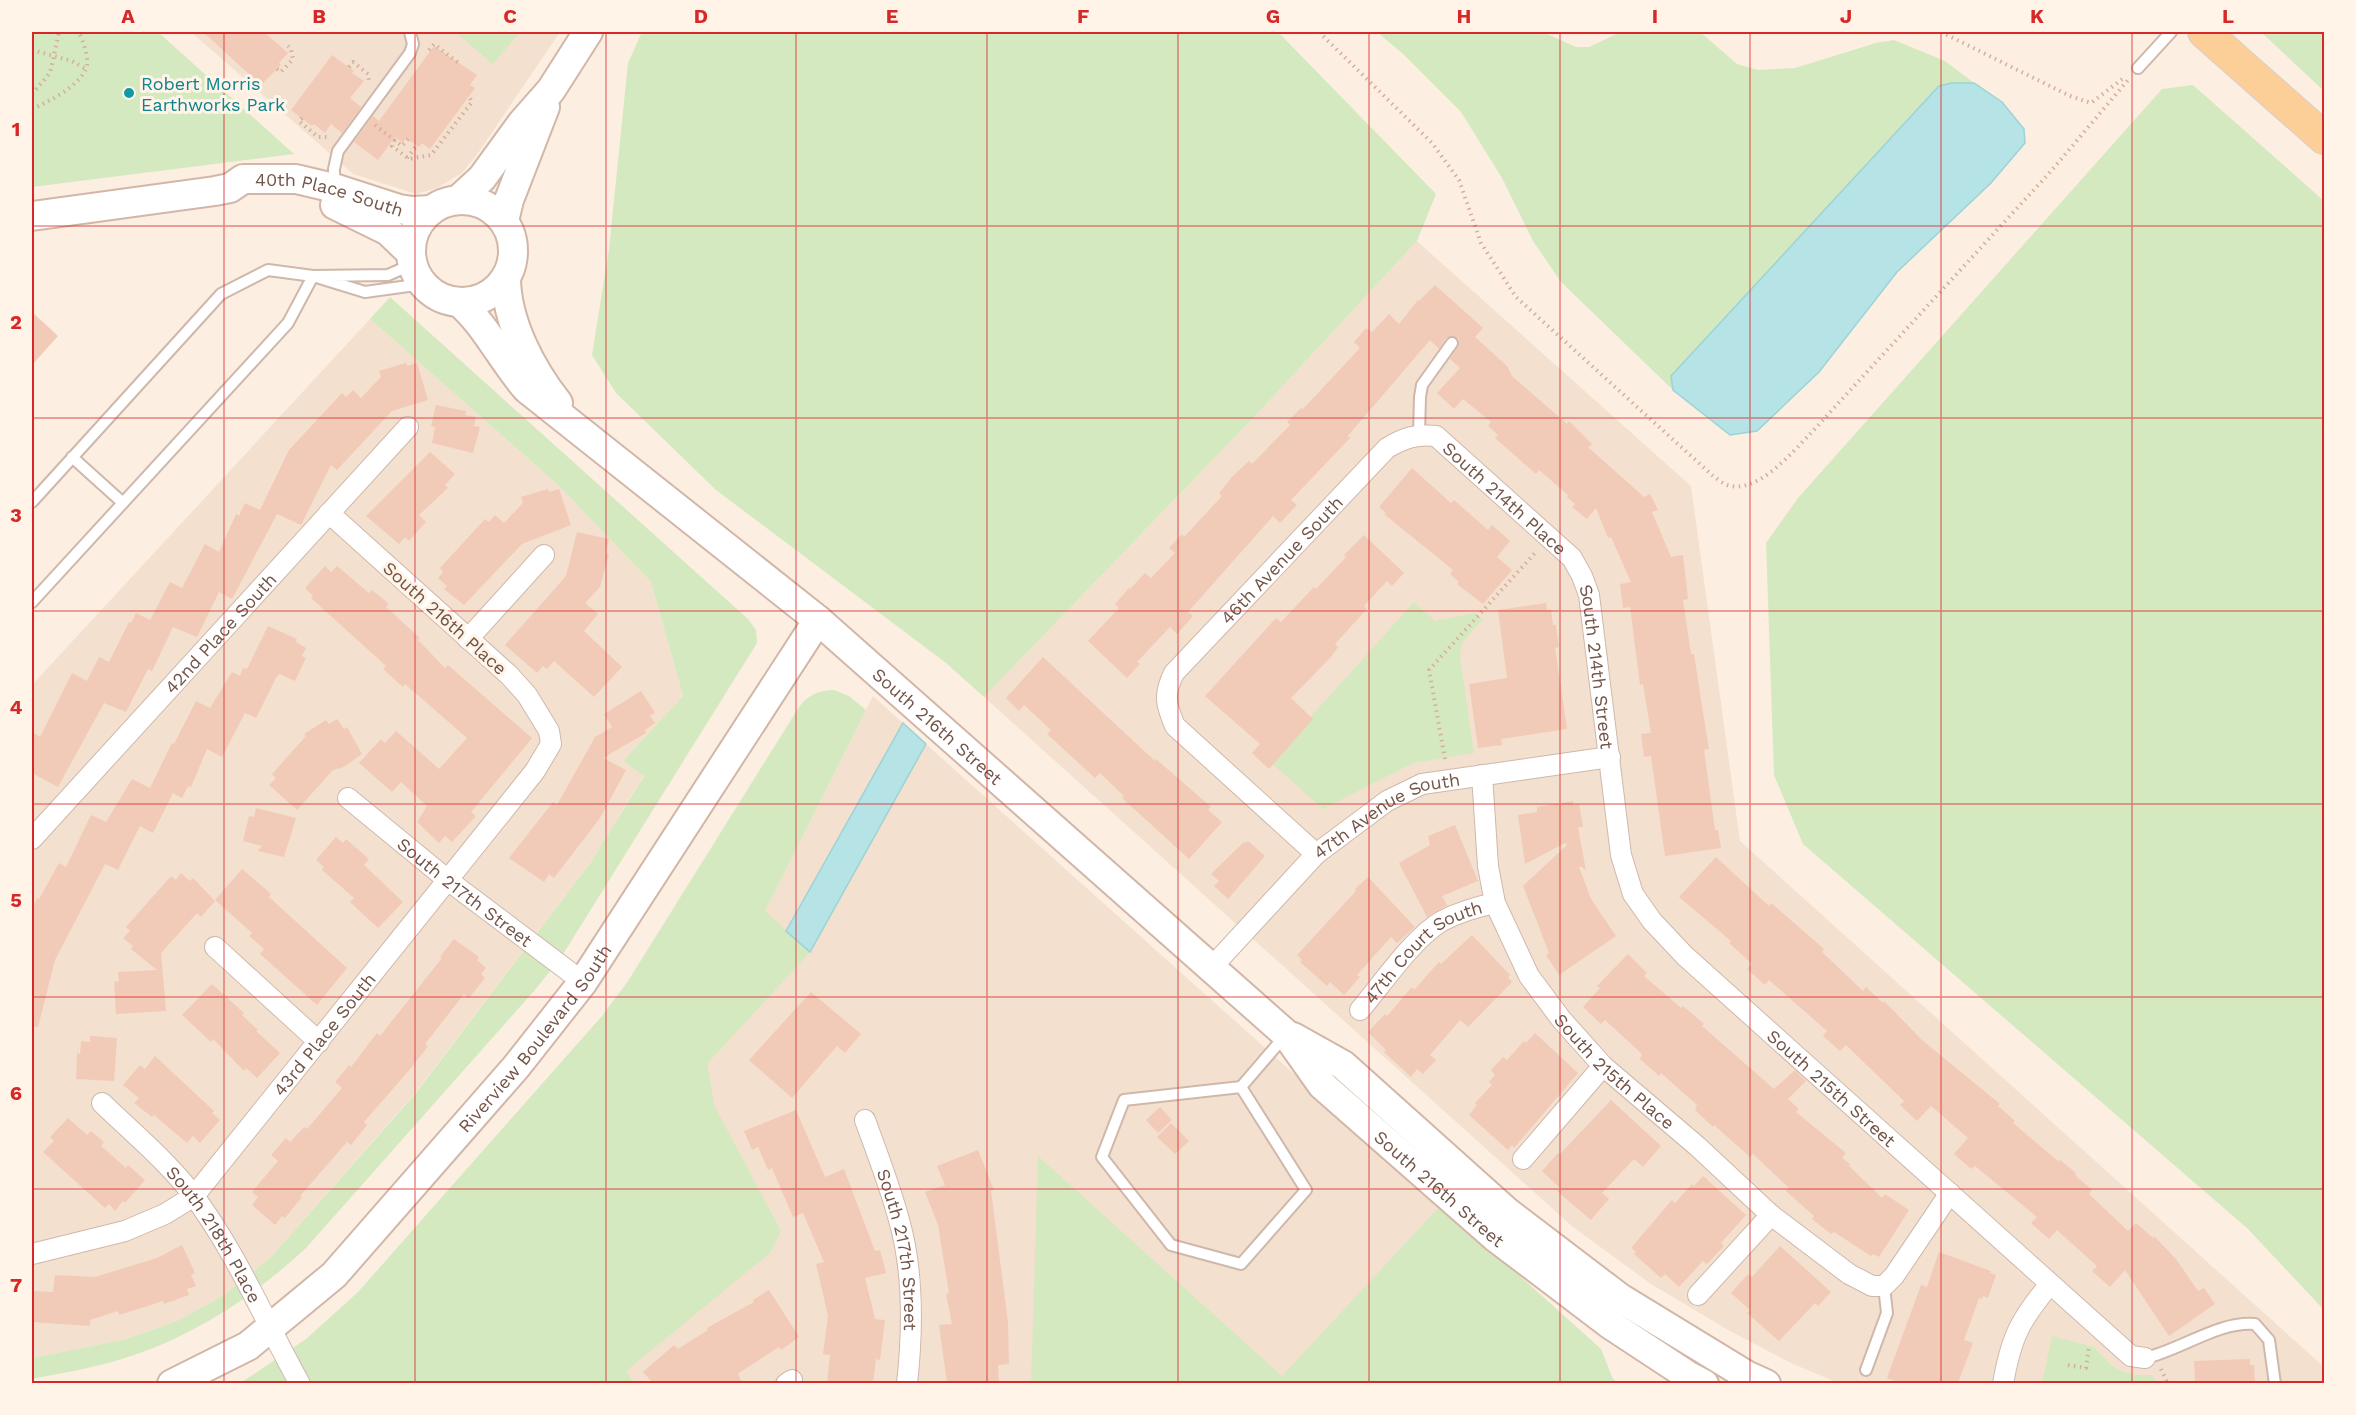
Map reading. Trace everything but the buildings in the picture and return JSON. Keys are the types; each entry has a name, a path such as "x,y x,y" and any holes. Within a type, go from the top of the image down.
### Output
{"main road":[{"path":"2204,32 2325,138"}],"street":[{"path":"458,200 482,178 522,123 551,90 588,32"},
{"path":"504,221 509,200 551,90"},
{"name":"40th Place South","path":"32,216 230,188 243,179 296,179 334,188 399,209 431,210"},
{"name":"40th Place South","path":"230,188 244,196 312,198 331,203 388,231 416,267"},
{"path":"458,200 470,200 485,205 504,221 513,243 511,266 506,277 486,296 473,301 459,302 433,293 416,267 417,227 431,210 458,200"},
{"name":"South 216th Street","path":"506,277 506,293 521,341 554,397 580,430"},
{"name":"South 216th Street","path":"459,302 470,312 511,371 527,389 818,620 1287,1034 1343,1065 1507,1212 1620,1298 1746,1374 1766,1383"},
{"name":"42nd Place South","path":"32,839 408,427"},
{"name":"South 214th Place","path":"1419,434 1436,436 1572,558 1582,576"},
{"name":"46th Avenue South","path":"1316,854 1175,726 1166,705 1168,685 1182,664 1387,448 1406,437 1419,434"},
{"name":"South 216th Place","path":"329,513 509,675 527,695 549,731"},
{"path":"468,639 544,555"},
{"name":"South 214th Street","path":"1582,576 1589,595 1610,757"},
{"name":"Riverview Boulevard South","path":"172,1383 248,1346 334,1275 516,1067 583,982 818,620"},
{"name":"43rd Place South","path":"32,1254 125,1231 165,1214 194,1196 536,771 551,744 549,731"},
{"name":"47th Avenue South","path":"1212,967 1316,854 1387,801 1422,784 1610,757"},
{"name":"South 215th Street","path":"1610,757 1621,855 1633,894 1652,921 1685,956 2131,1356 2145,1358"},
{"name":"South 215th Place","path":"1482,775 1488,866 1495,903 1528,976 1561,1019 1603,1066 1697,1146 1771,1215 1849,1274 1878,1286"},
{"name":"South 217th Street","path":"348,798 449,881 583,982"},
{"name":"47th Court South","path":"1360,1010 1414,945 1440,922 1469,909 1495,903"},
{"path":"215,947 319,1042"},
{"name":"South 216th Street","path":"1287,1034 1323,1085 1494,1237 1611,1325 1687,1375 1704,1383"},
{"path":"1523,1159 1603,1066"},
{"name":"South 218th Place","path":"102,1103 175,1172 194,1196 228,1249 300,1383"},
{"name":"South 217th Street","path":"865,1120 900,1221 909,1268 911,1316 907,1383"},
{"path":"1878,1286 1894,1276 1950,1194"},
{"path":"1698,1295 1771,1215"},
{"path":"2002,1383 2014,1335 2028,1310 2050,1284"}],"lane":[{"path":"334,188 334,169 338,151 410,53 413,44 410,32"},
{"path":"2138,68 2171,32"},
{"path":"32,502 221,294 268,270 313,276 388,275 416,267"},
{"path":"313,276 365,292 416,267"},
{"path":"32,602 288,323 313,276"},
{"path":"1419,434 1422,385 1452,343"},
{"path":"72,457 123,503"},
{"path":"1241,1086 1306,1190 1241,1264 1172,1245 1102,1157 1124,1100 1241,1086 1287,1034"},
{"path":"1866,1370 1887,1313 1878,1286"},
{"path":"2145,1358 2160,1355 2238,1323 2255,1324 2270,1340 2275,1383"}],"path":[{"path":"32,94 50,73 59,32"},
{"path":"32,109 72,86 86,69 86,56 79,32"},
{"path":"1319,32 1432,143 1460,180 1480,243 1516,297 1712,475 1727,485 1738,486 1754,483 1773,471 1811,433 2052,170 2138,68"},
{"path":"1941,32 2070,96 2091,103 2138,68"},
{"path":"427,52 434,44 460,64"},
{"path":"277,69 282,72 293,59 288,46"},
{"path":"32,50 72,61 86,69"},
{"path":"349,68 353,62 368,74 369,80 364,86"},
{"path":"395,140 392,146 409,159 431,155 472,102 469,96"},
{"path":"381,115 374,124 402,146 408,139"},
{"path":"302,118 299,121 318,137 325,137"},
{"path":"407,158 417,145"},
{"path":"1449,780 1429,670 1535,553"},
{"path":"2068,1365 2086,1368 2090,1340"}],"shaded area":[{"path":"191,32 560,32 462,173 437,188 416,194 353,174"},
{"path":"1417,241 1691,486 1740,841 2324,1367 2324,1383 1841,1384 1793,1364 1730,1331 1651,1284 1573,1227 984,697 1256,415"},
{"path":"370,319 558,485 651,582 683,696 623,761 644,775 591,862 415,1093 270,1258 224,1295 177,1321 126,1339 32,1358 32,685"},
{"path":"873,696 903,723 787,931 810,952 926,744 1601,1349 1592,1360 1618,1383 393,1384 765,911"}],"green space":[{"name":"Robert Morris Earthworks Park","path":"32,32 158,32 294,154 32,187"},
{"path":"455,32 520,32 493,64"},
{"path":"642,32 1278,32 1436,194 1417,241 1256,415 984,697 946,663 716,490 616,393 592,355 609,249 628,63"},
{"path":"1377,32 1543,32 1576,47 1589,47 1621,32 1700,32 1737,64 1758,70 1795,68 1876,43 1894,40 1945,61 1974,83 1952,83 1671,376 1673,390 1561,282 1533,241 1502,178 1461,112 1403,54"},
{"path":"2261,32 2324,32 2324,91"},
{"path":"2193,85 2324,201 2324,1310 2248,1229 1803,844 1774,775 1766,543 1798,498 2162,89"},
{"path":"390,297 748,619 756,630 757,643 560,959 306,1248 243,1299 173,1339 111,1362 32,1379 32,1358 126,1339 177,1321 224,1295 270,1258 415,1094 591,862 644,776 623,761 683,696 651,582 558,485 370,319"},
{"path":"1414,602 1435,621 1475,613 1483,619 1462,643 1460,657 1474,753 1413,763 1323,809 1270,762"},
{"path":"834,690 849,696 866,710 765,911 810,952 707,1064 715,1107 781,1231 770,1253 626,1371 634,1383 239,1384 306,1339 358,1292 602,1016 628,981 799,707 814,694"},
{"path":"1038,1156 1282,1376 1441,1205 1601,1349 1615,1384 1031,1384"},
{"path":"2052,1336 2094,1347 2112,1366 2136,1375 2153,1375 2155,1383 2042,1383"}],"water":[{"path":"1952,83 1974,83 2002,102 2024,129 2025,143 1991,183 1897,272 1819,372 1757,431 1730,435 1673,390 1671,376 1939,86"},
{"path":"903,723 926,744 810,952 786,931"}],"place":[{"name":"Robert Morris Earthworks Park","path":"129,93"}]}
